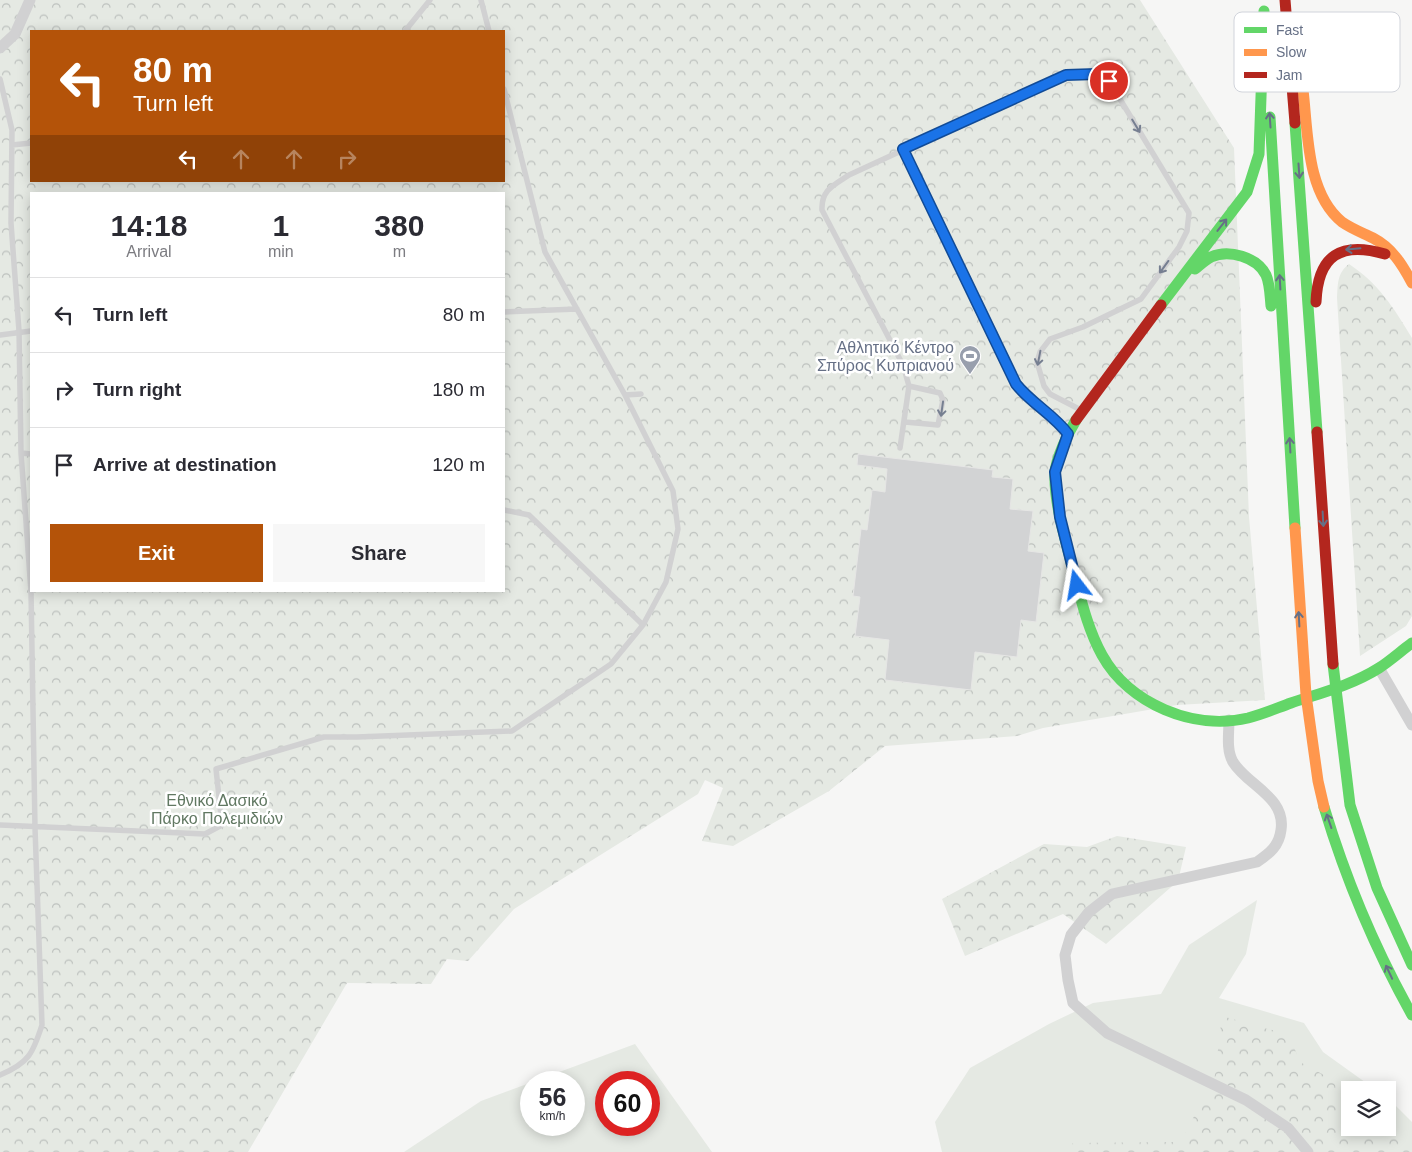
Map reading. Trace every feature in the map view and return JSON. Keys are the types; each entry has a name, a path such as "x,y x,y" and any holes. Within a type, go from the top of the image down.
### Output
{"main road":[{"path":"1261,92 1259,154 1247,192 1081,410 1068,434 1055,472 1060,517 1086,619 1103,656 1121,680 1150,704 1177,715 1211,721 1247,718 1348,684 1379,668 1412,643"},
{"path":"1268,92 1308,721 1321,798 1357,904 1412,1015"},
{"path":"1292,92 1333,664 1350,805 1377,888 1412,964"},
{"path":"1305,92 1314,171 1325,199 1340,219 1352,229 1381,243 1399,260 1412,283"},
{"path":"1321,477 1315,298 1318,280 1322,269 1332,256 1348,248 1368,248 1399,260"},
{"path":"1183,278 1210,257 1221,254 1233,254 1252,260 1266,273 1270,289 1278,447 1295,528"}],"street":[{"path":"0,48 15,34 30,0"},
{"path":"1379,668 1412,725"},
{"path":"1229,720 1229,750 1233,762 1275,803 1283,819 1280,839 1272,852 1257,862 1112,894 1089,912 1071,935 1065,955 1068,980 1074,1003 1108,1033 1246,1100 1288,1128 1308,1152"}],"lane":[{"path":"406,30 430,0"},
{"path":"481,0 489,30"},
{"path":"900,448 909,386 903,366 822,210 822,199 826,190 849,174 1066,75 1097,74 1109,81 1189,213 1187,231 1179,247 1141,300 1083,327 1050,339 1040,352 1037,362 1044,386 1050,394 1081,410"},
{"path":"0,79 12,130 11,223 19,331 21,453 30,577"},
{"path":"0,825 205,834 222,825 216,769 324,736 357,738 512,731 611,664 643,625 666,582 678,529 673,491 626,395 544,252 505,93"},
{"path":"12,145 30,143"},
{"path":"903,149 1016,384 1027,398 1062,426 1068,434"},
{"path":"505,312 577,309"},
{"path":"0,335 30,331"},
{"path":"905,422 938,425 944,400 940,393 909,386"},
{"path":"626,395 641,394"},
{"path":"21,453 30,454"},
{"path":"505,510 529,515 643,625"},
{"path":"0,1075 15,1069 33,1052 42,1025 35,828 31,592"}],"green space":[{"name":"Εθνικό Δασικό Πάρκο Πολεμιδιών","path":"0,0 1140,0 1234,148 1249,517 1265,700 1177,705 1043,728 1017,736 885,746 829,791 733,846 702,841 723,788 705,780 698,794 514,909 468,961 447,959 431,984 347,983 248,1152 0,1152"},
{"path":"1349,264 1369,279 1385,297 1412,338 1412,616 1406,626 1360,656 1337,298 1340,275"},
{"path":"1117,836 1186,847 1178,881 1106,944 1063,914 965,956 942,899 1044,844 1087,847"},
{"path":"1257,900 1246,954 1219,998 1304,1023 1323,1052 1363,1081 1341,1081 1341,1136 1396,1136 1396,1106 1412,1122 1412,1152 942,1152 935,1122 970,1068 1049,1024 1093,1003 1161,994 1189,945"},
{"path":"1222,1016 1289,1035 1300,1062 1335,1081 1341,1136 1396,1136 1396,1131 1412,1142 1412,1152 1065,1152 1073,1143 1181,1142 1215,1075"},
{"path":"635,1044 654,1071 595,1071 595,1136 660,1136 660,1079 712,1152 404,1152 481,1101 520,1086 520,1136 585,1136 585,1071 562,1071"}],"building":[{"path":"858,454 993,470 992,477 1013,479 1010,509 1033,511 1028,551 1044,553 1036,622 1021,620 1017,657 975,652 971,690 885,680 889,640 855,636 860,597 853,596 861,529 867,530 872,490 885,492 887,469 857,465"}],"traffic: fast":[{"path":"1161,305 1247,192 1259,154 1261,92"},
{"path":"1270,117 1295,528"},
{"path":"1295,123 1317,432"},
{"path":"1195,269 1209,258 1218,255 1234,254 1249,259 1256,263 1266,275 1271,306"},
{"path":"1076,420 1060,453 1055,473 1056,495 1063,529 1084,610 1096,644 1114,672 1146,700 1165,710 1185,717 1206,721 1248,718 1336,688 1369,674 1412,643"},
{"path":"1333,664 1350,805 1377,888 1412,965"},
{"path":"1324,807 1362,914 1412,1015"}],"traffic: slow":[{"path":"1303,92 1311,160 1321,195 1330,210 1342,222 1386,247 1400,263 1412,283"},
{"path":"1295,528 1306,695 1318,781 1324,807"}],"traffic: jam":[{"path":"1285,0 1286,12"},
{"path":"1292,92 1295,123"},
{"path":"1316,302 1321,273 1327,263 1335,256 1344,251 1356,249 1385,254"},
{"path":"1076,420 1161,305"},
{"path":"1317,432 1333,664"}],"place":[{"name":"Αθλητικό Κέντρο Σπύρος Κυπριανού","path":"970,375"}],"route":[{"path":"1077,585 1060,517 1055,472 1068,434 1062,426 1027,398 1016,384 903,149 1066,75 1079,73 1097,74 1109,81"}]}
